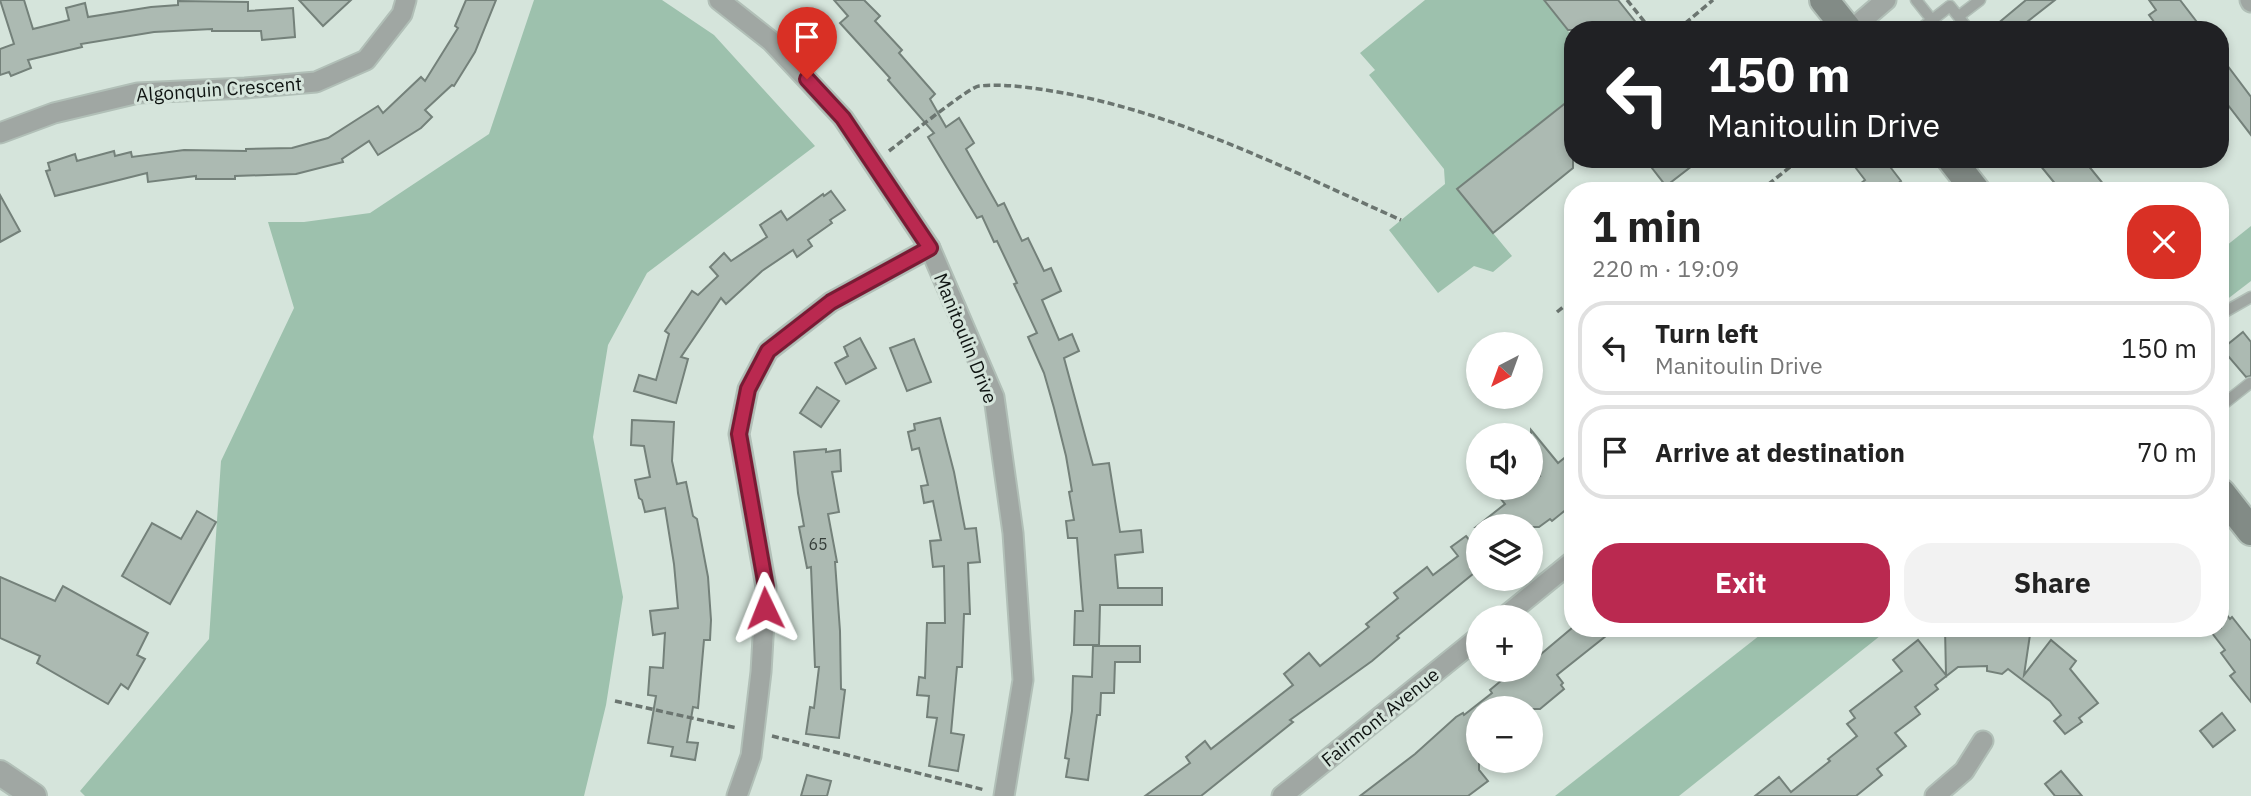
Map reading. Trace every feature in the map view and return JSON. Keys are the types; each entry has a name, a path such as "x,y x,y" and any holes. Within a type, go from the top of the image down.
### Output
{"main road":[{"path":"1824,0 1842,21"},
{"path":"1958,168 1969,182"},
{"path":"2229,503 2251,531"}],"street":[{"name":"Algonquin Crescent","path":"0,133 54,113 138,93 316,82 366,60 402,14 406,0"},
{"name":"Manitoulin Drive","path":"719,0 780,51 843,118 930,248 994,397 1013,533 1023,680 1004,795"},
{"path":"1860,21 1886,0"},
{"path":"737,796 751,756 761,672 766,587 739,434 748,389 768,351 831,302 930,248"},
{"path":"1519,605 1564,568"},
{"name":"Fairmont Avenue","path":"1282,796 1466,647"},
{"path":"1935,796 1964,771 1983,741"},
{"path":"0,773 34,796"}],"lane":[{"path":"1916,0 1932,20 1950,6 1963,21"},
{"path":"1959,16 1980,0"},
{"path":"2229,309 2251,297"},
{"path":"2229,400 2250,383"}],"path":[{"path":"1628,0 1644,21"},
{"path":"1688,21 1713,0"},
{"path":"873,162 976,86 1033,88 1103,101 1186,128 1277,163 1401,220"},
{"path":"1771,182 1789,168"},
{"path":"1557,312 1564,306"},
{"path":"615,701 754,732 1004,795"}],"green space":[{"path":"534,0 662,0 714,35 815,146 647,273 608,345 593,437 623,597 606,705 584,796 85,796 80,791 209,639 221,461 294,308 268,222 304,222 370,213 489,134"},
{"path":"1425,0 1543,0 1564,26 1564,103 1457,189 1512,256 1493,272 1474,266 1438,293 1389,230 1445,184 1444,169 1369,75 1375,70 1360,53"},
{"path":"2251,226 2251,281 2229,298 2229,244"},
{"path":"1758,637 1879,637 1679,796 1555,796"}],"building":[{"path":"0,0 24,0 33,29 69,20 66,8 85,3 88,17 178,5 178,1 248,2 248,11 293,8 295,37 262,40 261,31 212,29 154,32 81,44 82,47 28,60 31,68 11,76 9,72 0,75 0,49 14,44"},
{"path":"299,0 351,0 323,26"},
{"path":"466,0 496,0 475,52 454,86 425,110 432,117 421,128 378,155 369,141 342,159 343,162 296,174 235,176 235,179 196,179 196,176 148,182 147,173 55,196 46,171 50,170 48,163 75,154 77,161 114,151 115,156 131,152 132,157 184,150 246,151 292,148 328,138 378,106 383,113 421,77 425,81 458,28 455,26"},
{"path":"834,0 864,0 880,16 875,21 902,50 899,53 935,94 930,99 946,127 959,118 974,143 966,149 998,206 1004,203 1022,241 1028,238 1044,271 1051,268 1061,291 1042,300 1059,340 1072,334 1079,351 1064,358 1093,465 1109,463 1120,532 1141,530 1143,552 1115,555 1118,588 1162,588 1162,605 1100,605 1099,645 1074,645 1075,611 1083,611 1077,538 1068,538 1066,521 1074,520 1069,492 1072,491 1066,456 1044,373 1028,337 1037,333 1014,284 1017,283 982,216 977,218 928,137 934,133 888,80 890,78 840,23 848,16"},
{"path":"1544,0 1618,0 1635,21 1564,21 1564,25"},
{"path":"2026,0 2055,0 2028,21 2001,21"},
{"path":"2149,0 2180,0 2196,21 2153,21 2149,15 2156,10"},
{"path":"2229,68 2251,97 2251,135 2229,106"},
{"path":"1564,104 1564,168 1573,168 1493,233 1457,189"},
{"path":"1652,168 1689,168 1671,182 1663,182"},
{"path":"1856,168 1891,168 1901,181 1862,182 1865,180"},
{"path":"2042,168 2090,168 2102,182 2054,182"},
{"path":"831,191 845,210 808,240 812,246 797,257 793,250 762,271 726,304 721,298 681,357 688,359 676,403 634,391 639,375 656,380 669,334 665,331 692,291 698,295 718,276 710,267 724,253 731,261 767,237 760,225 781,211 787,220"},
{"path":"0,195 20,231 0,242"},
{"path":"2243,332 2251,342 2251,376 2246,377 2229,357 2229,343"},
{"path":"860,338 876,368 846,384 835,363 848,356 844,347"},
{"path":"914,339 931,382 907,391 890,348"},
{"path":"817,387 839,401 821,427 800,413"},
{"path":"940,418 965,529 976,528 980,562 968,563 970,614 964,614 962,667 957,667 951,733 964,735 958,771 929,766 937,718 927,717 929,696 917,695 919,677 925,678 927,623 945,623 944,566 933,567 930,541 941,540 933,501 924,503 921,486 928,485 919,448 912,450 908,432 915,430 914,424"},
{"path":"632,420 674,422 672,461 677,484 686,482 693,516 697,519 708,577 710,640 704,640 698,708 693,707 687,742 698,743 695,760 671,756 673,747 648,743 656,696 648,695 650,667 663,668 665,633 653,635 650,611 678,608 665,508 645,512 639,498 635,480 650,477 644,446 631,445"},
{"path":"1543,445 1558,463 1564,458 1564,511 1552,521 1550,519 1543,524 1543,514 1492,514 1505,504 1502,500 1543,500"},
{"path":"826,449 826,452 840,450 841,471 832,472 839,512 828,514 837,562 841,689 845,690 839,738 806,734 810,707 814,708 819,667 815,667 811,567 807,568 799,527 804,526 794,452"},
{"path":"197,511 216,522 170,604 122,576 152,523 181,539"},
{"path":"1466,536 1466,580 1397,636 1399,638 1372,661 1290,720 1293,722 1201,796 1145,796 1190,763 1186,757 1205,741 1211,749 1293,685 1284,674 1309,653 1320,666 1369,627 1366,624 1398,598 1394,593 1427,567 1433,575 1458,556 1451,547"},
{"path":"0,577 55,601 63,586 148,633 137,655 145,659 128,689 121,684 108,704 37,663 40,656 0,638"},
{"path":"2232,617 2251,641 2251,702 2230,676 2235,672 2221,653 2225,650 2215,637 2229,637 2229,618"},
{"path":"1564,635 1564,637 1605,637 1557,675 1564,689 1543,706 1543,696 1488,696 1492,693 1490,690 1500,682 1543,682 1543,652"},
{"path":"1945,637 2030,637 2024,675 2051,640 2076,661 2070,669 2098,703 2079,718 2082,722 2065,734 2054,721 2061,715 2050,701 2008,669 2002,674 1987,671 1987,666 1958,667 1935,685 1938,689 1915,707 1920,714 1895,733 1906,746 1877,769 1882,775 1856,796 1755,796 1779,777 1791,792 1857,736 1847,724 1855,718 1850,711 1902,671 1893,660 1918,640 1946,675"},
{"path":"1093,646 1140,646 1140,662 1115,662 1114,693 1101,693 1100,715 1097,715 1088,780 1066,777 1069,759 1065,758 1072,711 1073,676 1092,677"},
{"path":"1463,713 1466,713 1466,773 1481,773 1488,781 1468,796 1360,796 1415,754 1456,717"},
{"path":"2222,713 2235,730 2213,747 2200,731"},
{"path":"2061,771 2082,796 2055,796 2045,784"},
{"path":"807,775 831,781 827,796 801,796"}],"route":[{"path":"765,608 766,587 739,434 748,389 768,351 831,302 930,248 843,118 807,79"}]}
